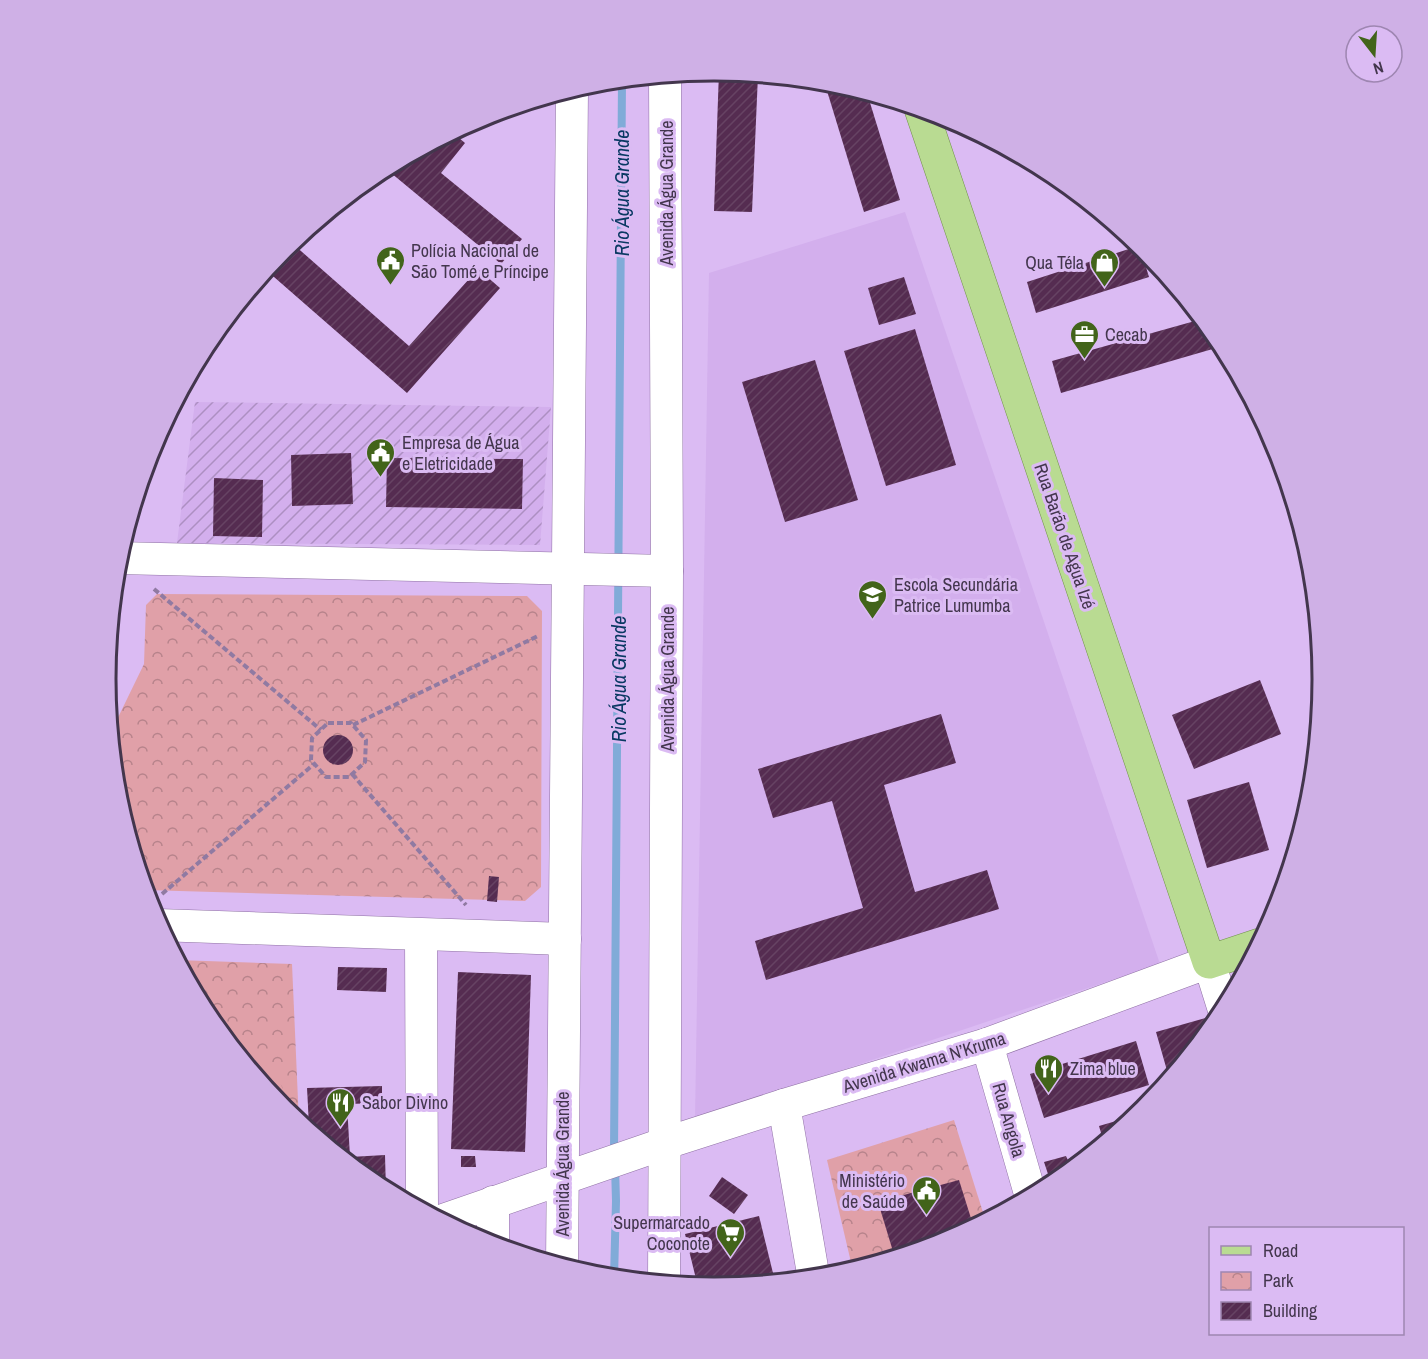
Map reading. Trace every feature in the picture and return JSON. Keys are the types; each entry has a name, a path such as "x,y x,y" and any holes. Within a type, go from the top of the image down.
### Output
{"main road":[{"name":"Rua Barão de Agua Izé","path":"925,120 1209,962"},
{"path":"1209,962 1248,949"}],"street":[{"name":"Avenida Água Grande","path":"664,1276 666,1143 656,571 665,83"},
{"name":"Avenida Água Grande","path":"562,1259 572,98"},
{"path":"128,558 656,571"},
{"path":"162,911 421,935 565,939"},
{"path":"421,935 422,1202"},
{"path":"1209,962 1220,998"},
{"name":"Avenida Kwama N’Kruma","path":"452,1217 666,1143 987,1044 1209,962"},
{"name":"Rua Angola","path":"987,1044 1029,1188"},
{"path":"784,1105 812,1269"},
{"path":"493,1235 494,1203"}],"path":[{"path":"153,588 321,730"},
{"path":"352,725 567,622"},
{"path":"328,723 351,723 366,740 365,762 349,777 326,777 311,760 312,738 321,730 328,723"},
{"path":"161,908 314,764"},
{"path":"352,774 495,937"}],"shaded area":[{"name":"Escola Secundária Patrice Lumumba","path":"905,212 1160,964 695,1119 709,273"},
{"path":"195,402 551,407 540,545 177,543"}],"green space":[{"path":"157,594 527,596 542,611 541,887 525,901 154,890 127,796 117,719 144,664 146,605"},
{"path":"186,960 292,964 298,1110 239,1044 216,1012"},
{"path":"253,1061 272,1067 284,1095"},
{"path":"954,1120 983,1214 906,1246 851,1262 827,1160"}],"building":[{"path":"719,81 758,82 752,212 714,211"},
{"path":"827,92 870,101 900,200 864,212"},
{"path":"459,138 465,143 441,173 522,239 501,264 393,175"},
{"path":"299,249 409,346 478,269 500,288 407,393 273,276"},
{"path":"1129,249 1145,265 1149,277 1036,313 1027,282"},
{"path":"904,277 916,314 879,325 868,288"},
{"path":"1194,321 1213,349 1061,393 1052,361"},
{"path":"915,329 956,465 886,486 844,351"},
{"path":"815,360 858,500 785,522 742,382"},
{"path":"351,453 353,504 292,506 291,455"},
{"path":"387,458 523,459 522,509 386,507"},
{"path":"214,478 263,480 262,537 213,536"},
{"path":"1260,680 1281,734 1194,769 1172,715"},
{"path":"941,714 956,763 884,785 915,892 987,870 999,909 766,980 755,941 863,908 832,801 773,818 758,769"},
{"path":"338,735 344,736 352,744 352,756 344,764 338,765 332,764 324,756 323,750 324,744 332,736"},
{"path":"1249,782 1269,850 1207,868 1187,800"},
{"path":"489,876 499,877 497,902 487,901"},
{"path":"338,967 387,968 386,992 337,990"},
{"path":"458,972 531,975 525,1152 451,1149"},
{"path":"1208,1017 1167,1070 1156,1032"},
{"path":"1136,1041 1149,1085 1044,1118 1030,1074"},
{"path":"382,1086 382,1103 347,1104 350,1154 308,1119 307,1088"},
{"path":"1118,1120 1102,1135 1099,1126"},
{"path":"385,1155 386,1180 354,1157"},
{"path":"461,1156 475,1156 476,1167 461,1167"},
{"path":"1066,1156 1068,1161 1049,1176 1044,1162"},
{"path":"722,1177 748,1195 734,1214 709,1196"},
{"name":"Ministério de Saúde","path":"959,1180 971,1219 893,1250 878,1202"},
{"path":"759,1216 773,1273 753,1277 696,1278 685,1234"}],"waterway":[{"name":"Rio Água Grande","path":"614,1153 622,89"},
{"name":"Rio Água Grande","path":"614,1269 615,1166"}],"place":[{"name":"Polícia Nacional de São Tomé e Príncipe","path":"390,286"},
{"name":"Qua Téla","path":"1105,288"},
{"name":"Cecab","path":"1084,360"},
{"name":"Empresa de Água e Eletricidade","path":"381,478"},
{"name":"Escola Secundária Patrice Lumumba","path":"873,620"},
{"name":"Zima blue","path":"1049,1094"},
{"name":"Sabor Divino","path":"341,1128"},
{"name":"Ministério de Saúde","path":"926,1216"},
{"name":"Supermarcado Coconote","path":"731,1258"}]}
